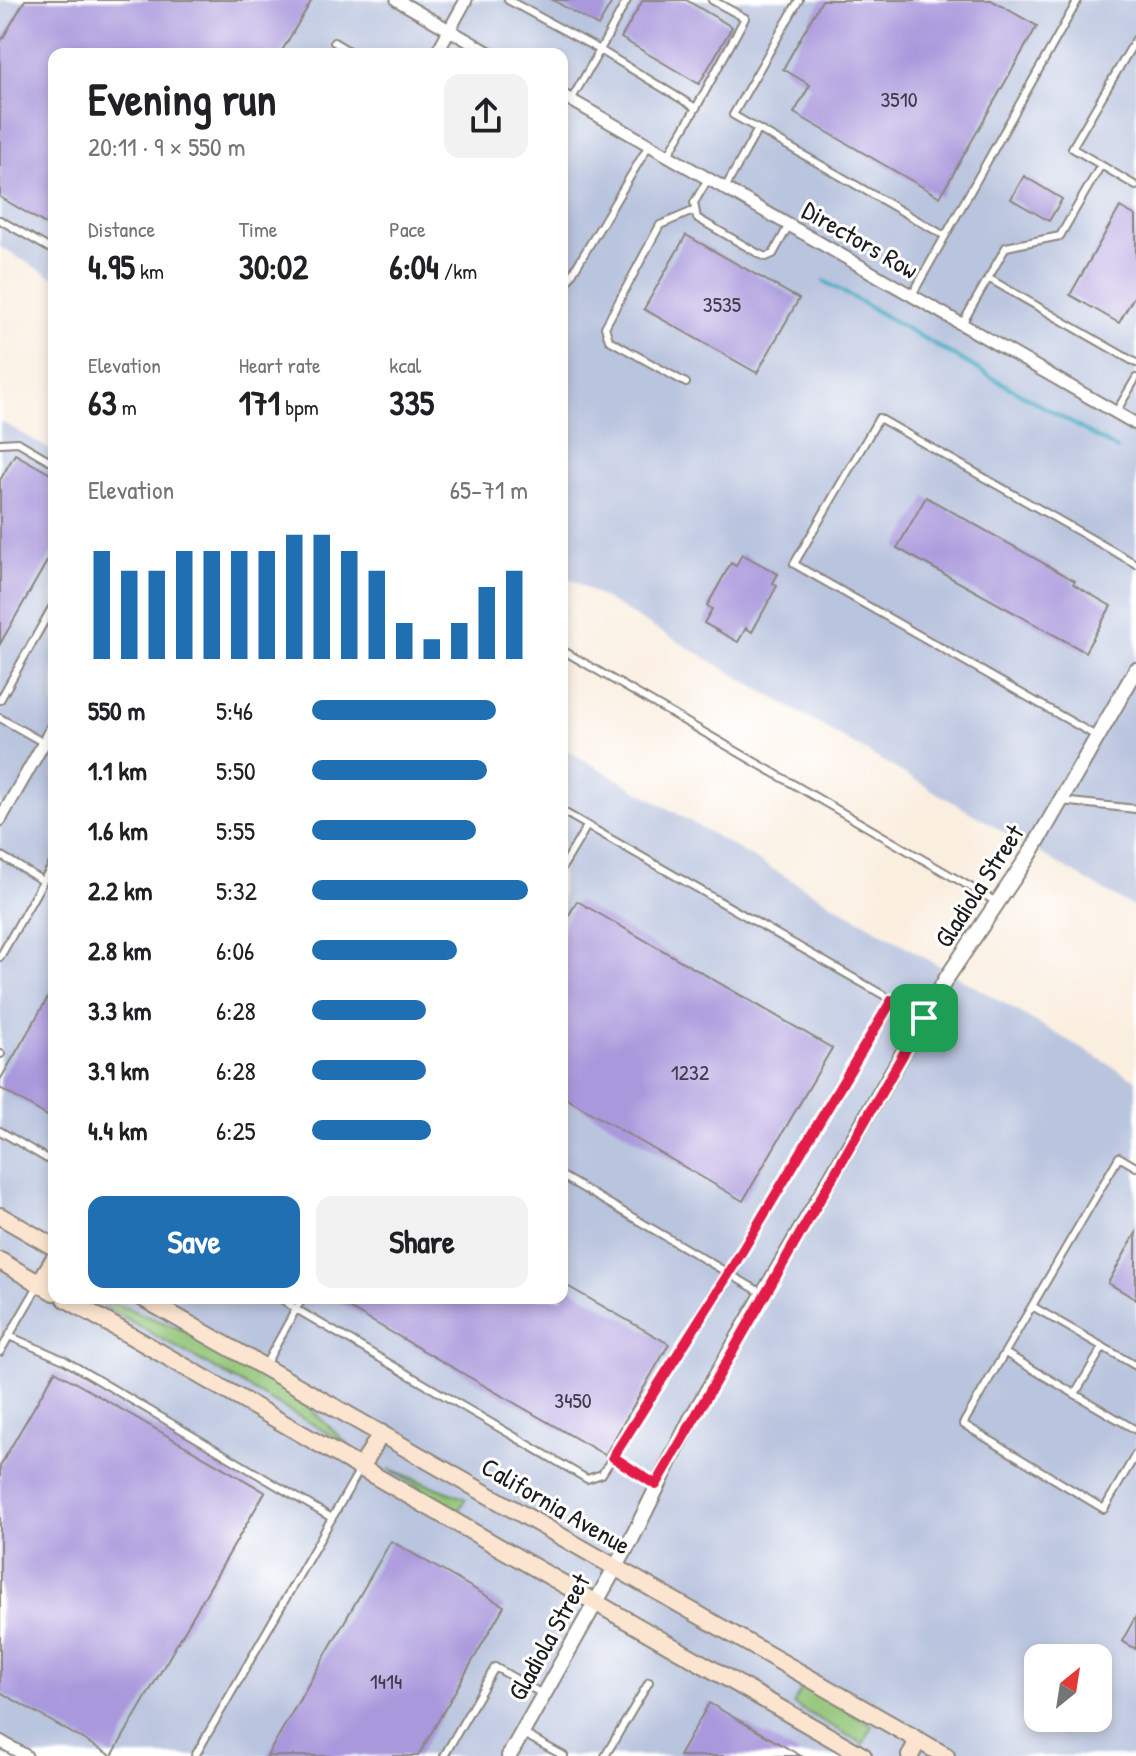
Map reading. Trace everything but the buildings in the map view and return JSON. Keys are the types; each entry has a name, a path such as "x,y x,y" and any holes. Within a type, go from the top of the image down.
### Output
{"main road":[{"path":"0,1216 48,1244"},
{"path":"0,1261 47,1288"},
{"path":"75,1304 863,1756"},
{"name":"California Avenue","path":"154,1304 946,1756"},
{"path":"361,1468 381,1433"},
{"path":"910,1756 918,1740"}],"street":[{"path":"397,0 480,48"},
{"path":"439,48 466,0"},
{"name":"Directors Row","path":"568,98 1136,424"},
{"name":"Gladiola Street","path":"509,1756 615,1568 656,1485 924,1018 1061,801 1136,670"},
{"path":"0,820 48,736"},
{"path":"0,1741 26,1756"}],"lane":[{"path":"508,0 600,50 696,108"},
{"path":"568,96 600,50 627,0"},
{"path":"668,155 745,18 712,0"},
{"path":"799,0 733,115 945,236"},
{"path":"912,295 1078,0"},
{"path":"1136,39 1072,148 1136,186"},
{"path":"334,42 344,48"},
{"path":"725,188 758,129"},
{"path":"568,281 649,145"},
{"path":"962,324 1006,247 1060,236 1101,165"},
{"path":"686,383 609,340 605,327 660,225 693,211 708,179"},
{"path":"693,211 697,218 766,257 773,254 790,225"},
{"path":"0,220 48,248"},
{"path":"988,278 1136,363"},
{"path":"1116,412 1136,378"},
{"path":"1098,737 794,564 879,418 1136,564"},
{"path":"0,443 18,442 48,460"},
{"path":"0,700 48,615"},
{"path":"568,653 998,903"},
{"path":"0,718 44,743"},
{"path":"1061,801 1136,809"},
{"path":"568,815 924,1018"},
{"path":"568,858 587,826"},
{"path":"0,855 48,877 0,957"},
{"path":"289,1304 587,1479 602,1474 729,1273 892,1000"},
{"path":"0,1131 48,1159"},
{"path":"1136,1167 1119,1157 963,1424 1104,1509 1136,1454"},
{"path":"568,1179 765,1295"},
{"path":"0,1352 47,1288"},
{"path":"264,1367 299,1304"},
{"path":"1032,1306 1136,1366"},
{"path":"9,1336 64,1360 332,1518"},
{"path":"1075,1394 1103,1347"},
{"path":"1005,1353 1136,1430"},
{"path":"613,1457 656,1485"},
{"path":"195,1756 361,1468"},
{"path":"444,1756 495,1667 544,1695"},
{"path":"605,1756 649,1682"},
{"path":"522,1733 564,1756"}],"shaded area":[{"path":"0,0 1136,0 1136,909 568,578 568,48 48,48 48,275 0,247"},
{"path":"0,421 48,449 48,1304 568,1304 568,750 1136,1080 1136,1756 0,1756"}],"green space":[{"path":"101,1304 116,1304 183,1330 297,1397 349,1445"},
{"path":"389,1469 466,1499 458,1511"},
{"path":"803,1686 873,1726 863,1744 793,1704"}],"waterway":[{"path":"824,281 1117,449"}],"route":[{"path":"892,1000 924,1018 691,1419 656,1485 613,1457 729,1273 892,1000"}]}
